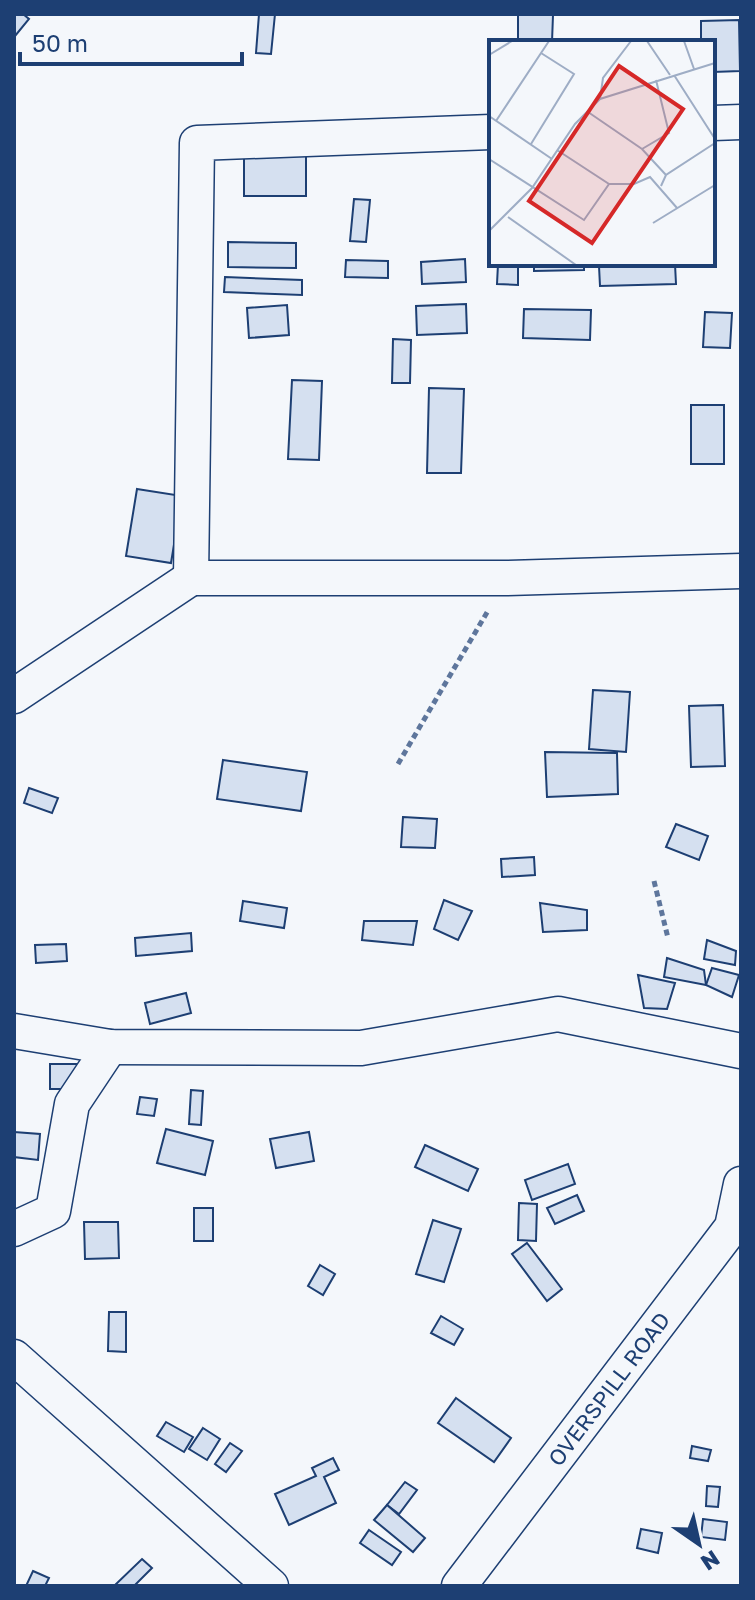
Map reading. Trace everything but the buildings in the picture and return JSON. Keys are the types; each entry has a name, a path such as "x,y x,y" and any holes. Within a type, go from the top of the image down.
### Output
{"street":[{"path":"715,123 741,122"},
{"path":"191,578 197,143 489,132"},
{"path":"14,696 191,578 507,578 741,571"},
{"path":"14,1031 110,1047 361,1048 558,1014 741,1051"},
{"path":"14,1229 53,1211 72,1104 110,1047"},
{"name":"OVERSPILL ROAD","path":"459,1586 737,1236 741,1184"},
{"path":"14,1357 271,1586"}],"path":[{"path":"398,764 507,578"},
{"path":"654,881 668,938"}]}
